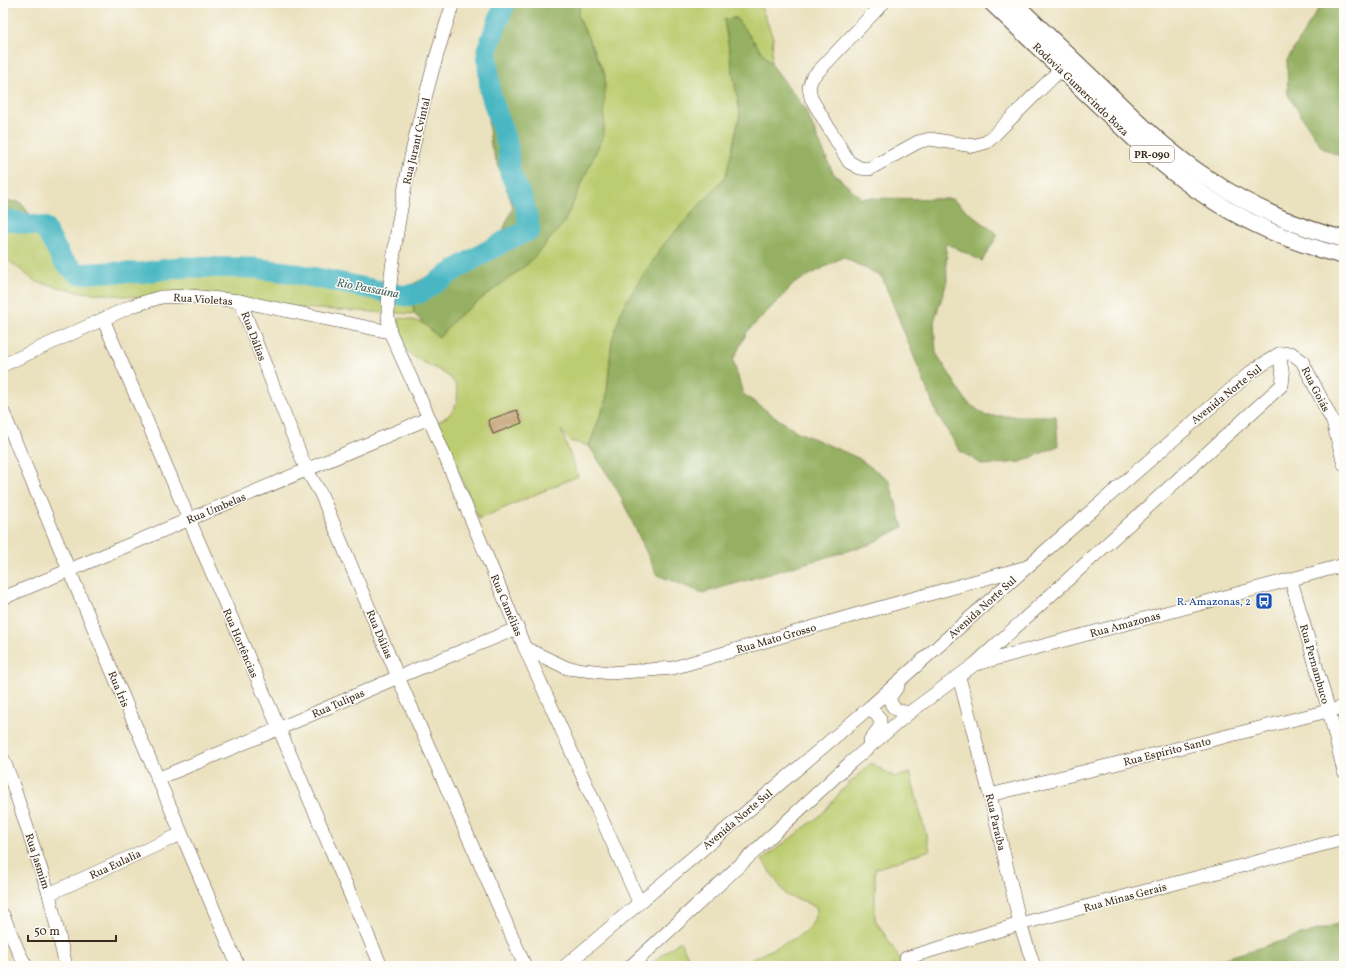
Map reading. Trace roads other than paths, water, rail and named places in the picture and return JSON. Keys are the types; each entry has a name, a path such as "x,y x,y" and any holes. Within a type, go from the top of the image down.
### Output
{"main road":[{"name":"Rodovia Gumercindo Boza","path":"992,3 1132,137 1184,181 1234,213 1284,237 1313,248 1344,256"},
{"name":"Rodovia Gumercindo Boza","path":"1014,3 1140,124 1162,144 1203,175 1229,192 1272,214 1306,228 1344,239"}],"street":[{"name":"Rua Jurant Cvintal","path":"388,304 400,212 419,121 432,70 453,3"},
{"path":"883,3 812,78 809,87 811,98 849,162 860,168 870,169 918,142 930,139 973,146 987,142 1061,69"},
{"name":"Rua Violetas","path":"3,365 132,306 161,296 191,296 240,301 390,332"},
{"name":"Rua Dálias","path":"240,301 306,469 321,494 398,677 525,966"},
{"name":"Rua Camélias","path":"388,304 390,332 429,418 518,628 525,648 639,902"},
{"name":"Rua Hortências","path":"103,319 381,966"},
{"path":"631,966 851,762 909,713 975,664 1282,385 1283,376 1279,354"},
{"name":"Rua Goiás","path":"1279,354 1291,354 1302,360 1333,422 1344,464"},
{"name":"Avenida Norte Sul","path":"565,966 870,707 1027,566 1251,372 1279,354"},
{"name":"Rua Íris","path":"3,412 238,966"},
{"name":"Rua Umbelas","path":"3,598 429,418"},
{"name":"Rua Amazonas","path":"975,664 1344,565"},
{"name":"Rua Mato Grosso","path":"525,648 567,668 611,673 673,668 1027,566"},
{"name":"Rua Pernambuco","path":"1290,580 1329,711 1344,772"},
{"name":"Rua Tulipas","path":"158,779 398,677 518,628"},
{"path":"909,713 897,710 891,705 890,697 912,669"},
{"name":"Rua Paraíba","path":"959,677 990,794 1020,924 1034,966"},
{"name":"Rua Espírito Santo","path":"990,794 1329,711 1344,706"},
{"path":"851,762 880,727 880,719 870,707"},
{"name":"Rua Jasmim","path":"3,759 49,894 66,966"},
{"name":"Rua Eulalia","path":"49,894 181,834"},
{"name":"Rua Minas Gerais","path":"906,958 1020,924 1344,839"},
{"path":"3,915 26,966"}],"waterway":[{"name":"Rio Passaúna","path":"3,219 44,227 63,261 78,274 109,272 140,273 183,267 252,268 287,272 406,296 420,293 463,265 507,240 530,230 524,203 510,173 508,147 490,92 487,50 505,3"}],"place":[{"name":"R. Amazonas, 2","path":"1264,601"}]}
